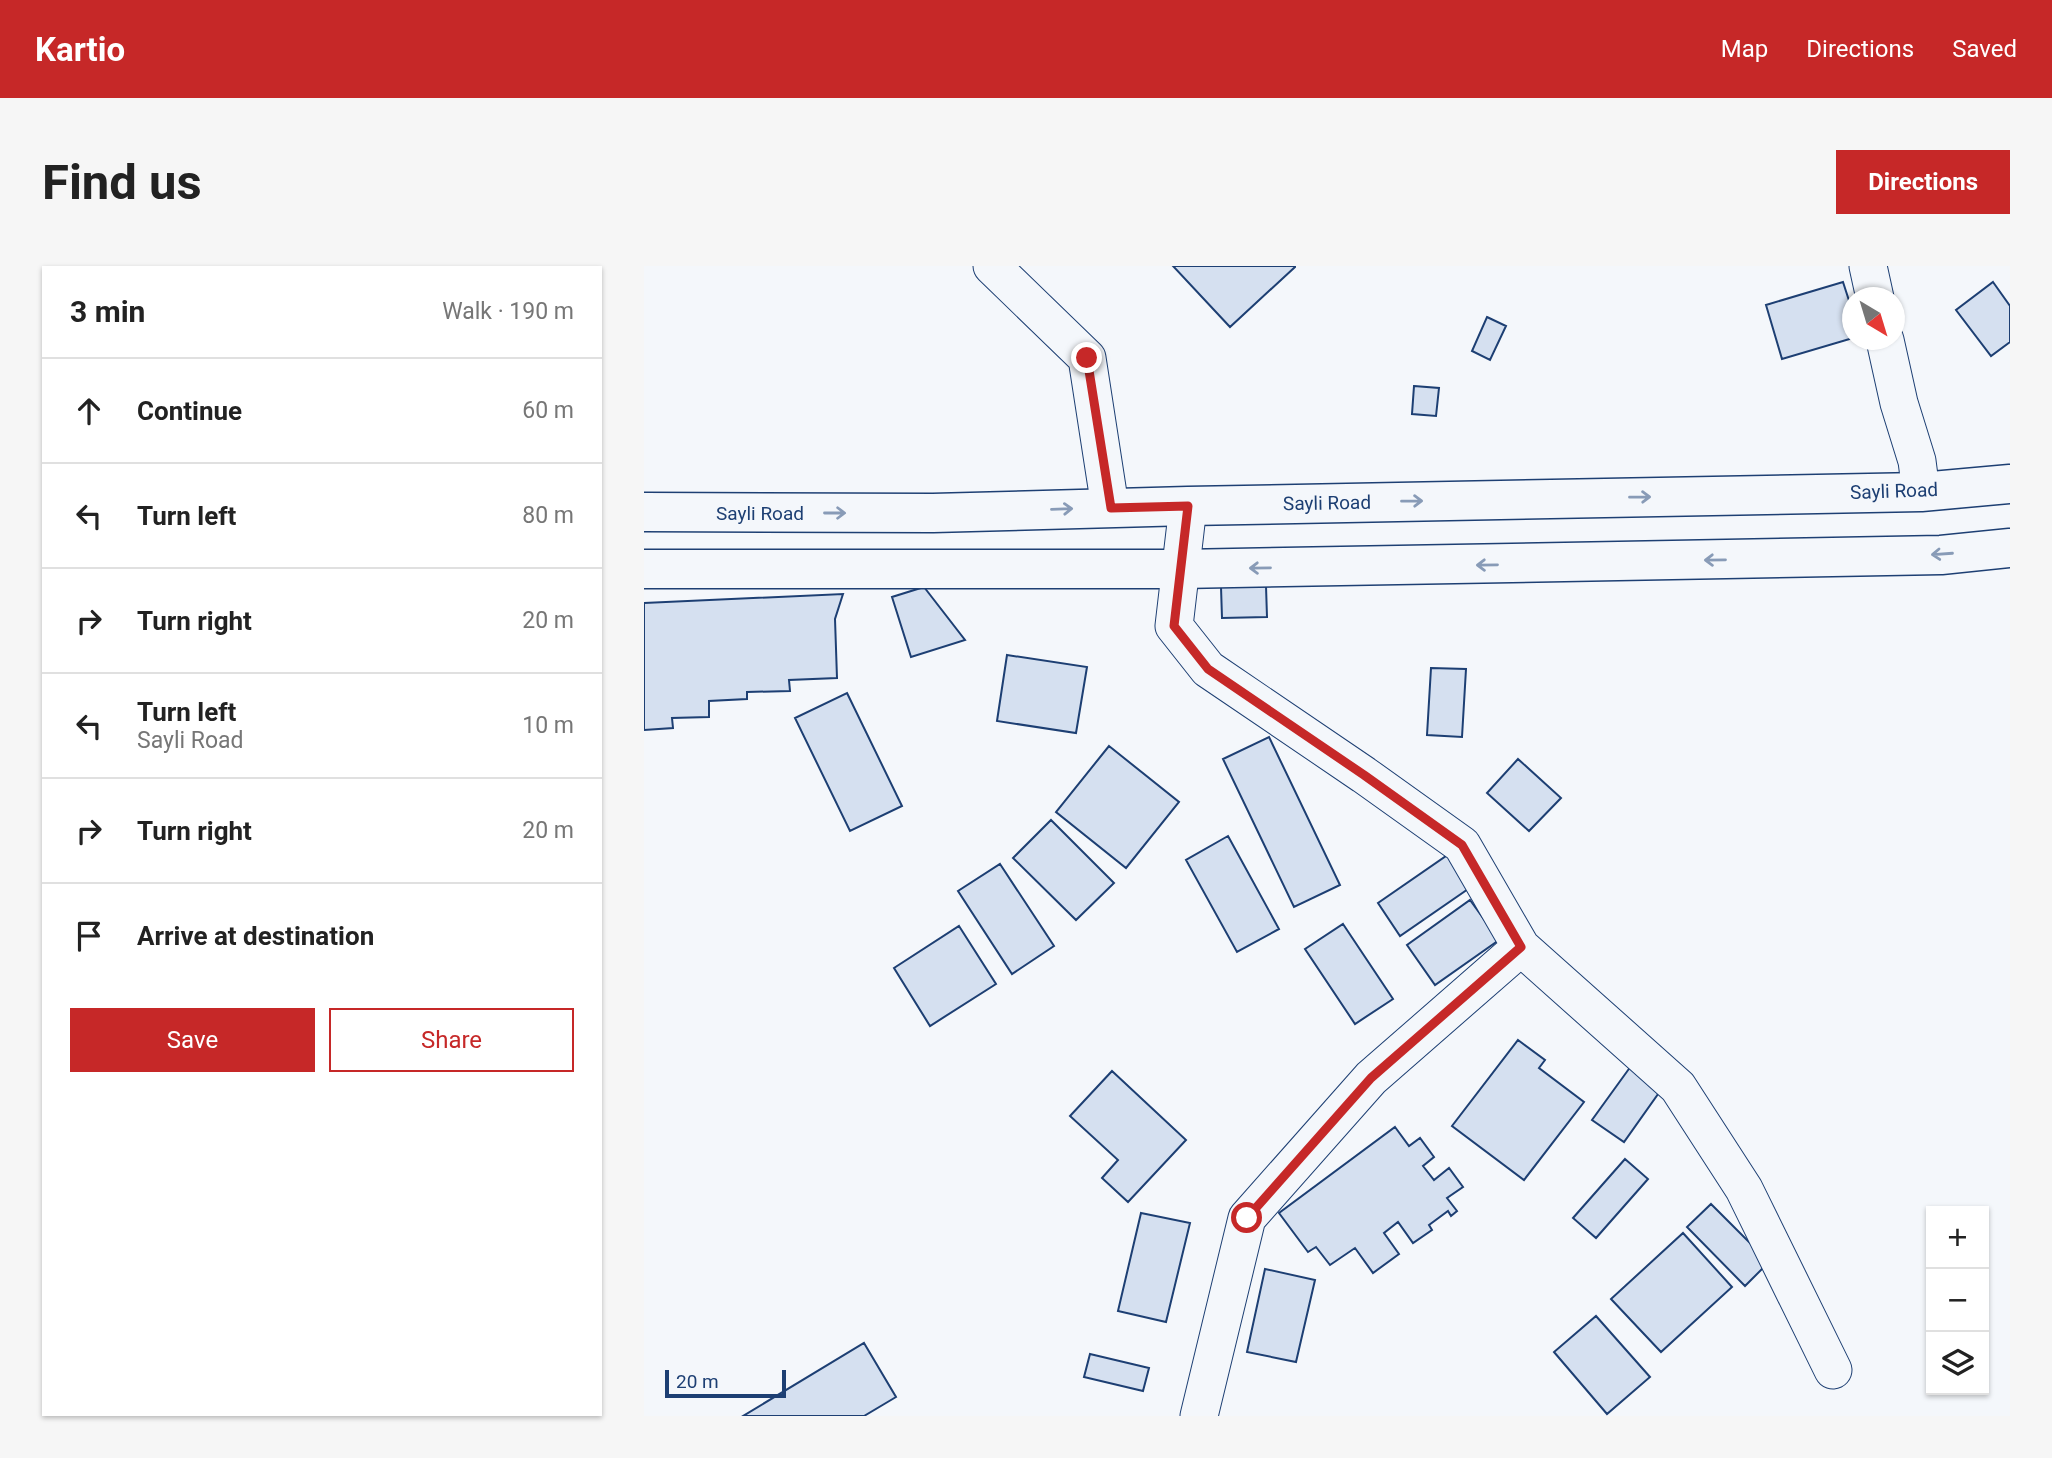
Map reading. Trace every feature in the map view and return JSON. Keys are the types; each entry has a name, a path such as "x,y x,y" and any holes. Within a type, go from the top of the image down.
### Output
{"main road":[{"name":"Sayli Road","path":"644,512 933,513 1921,492 2010,484"},
{"path":"644,569 1181,569 1941,555 2010,548"}],"street":[{"path":"992,266 1087,358 1111,508"},
{"path":"1868,266 1873,287"},
{"path":"1887,350 1899,402 1917,461 1921,492"},
{"path":"1188,506 1174,626 1208,669 1462,845 1521,947 1678,1087 1744,1189 1833,1370"},
{"path":"1199,1416 1247,1218 1371,1078 1521,947"}],"building":[{"path":"1173,266 1295,266 1295,267 1230,327"},
{"path":"1843,282 1842,341 1782,359 1766,305"},
{"path":"1993,282 2010,306 2010,342 1991,356 1956,310"},
{"path":"1487,317 1506,326 1490,360 1472,351"},
{"path":"1414,386 1439,388 1436,416 1412,414"},
{"path":"1266,586 1267,617 1222,618 1221,587"},
{"path":"924,587 965,640 911,657 892,597"},
{"path":"843,594 835,619 837,678 789,680 790,691 747,692 747,699 709,701 709,717 672,718 673,728 644,730 644,603"},
{"path":"1007,655 1087,667 1076,733 997,721"},
{"path":"1431,668 1466,669 1462,737 1427,735"},
{"path":"847,693 902,806 850,831 795,718"},
{"path":"1269,737 1340,885 1294,907 1223,759"},
{"path":"1109,746 1179,802 1126,868 1056,812"},
{"path":"1518,759 1561,798 1529,831 1487,793"},
{"path":"1051,820 1114,883 1076,920 1013,858"},
{"path":"1228,836 1279,929 1237,952 1186,860"},
{"path":"1449,854 1471,887 1400,936 1378,903"},
{"path":"1000,864 1054,946 1012,974 958,891"},
{"path":"1470,900 1499,940 1435,985 1407,945"},
{"path":"1343,924 1393,999 1355,1024 1305,949"},
{"path":"959,926 996,984 930,1026 894,968"},
{"path":"1518,1040 1545,1060 1539,1068 1584,1102 1524,1180 1452,1126"},
{"path":"1631,1066 1663,1087 1624,1142 1592,1120"},
{"path":"1112,1071 1186,1140 1128,1202 1102,1178 1118,1160 1070,1116"},
{"path":"1395,1127 1409,1146 1420,1138 1434,1157 1423,1166 1434,1180 1449,1168 1463,1187 1447,1198 1457,1211 1451,1216 1448,1211 1429,1225 1432,1230 1413,1243 1398,1222 1384,1233 1399,1254 1373,1273 1355,1248 1330,1265 1316,1247 1308,1252 1279,1213"},
{"path":"1625,1159 1648,1179 1596,1238 1573,1218"},
{"path":"1711,1204 1769,1262 1745,1286 1687,1227"},
{"path":"1141,1213 1190,1223 1166,1322 1118,1311"},
{"path":"1683,1233 1732,1287 1661,1352 1611,1299"},
{"path":"1265,1269 1315,1280 1296,1362 1247,1352"},
{"path":"1596,1316 1650,1377 1607,1414 1554,1352"},
{"path":"864,1343 896,1397 864,1416 743,1416"},
{"path":"1090,1354 1149,1368 1143,1391 1084,1377"}],"route":[{"path":"1087,358 1111,508 1188,506 1174,626 1208,669 1462,845 1521,947 1371,1078 1247,1218"}]}
